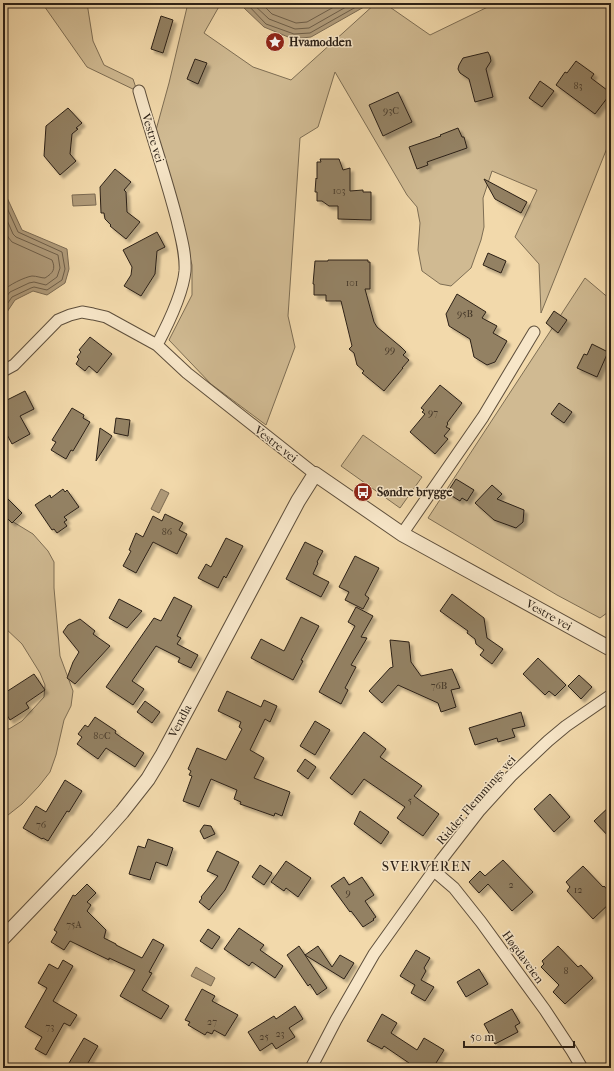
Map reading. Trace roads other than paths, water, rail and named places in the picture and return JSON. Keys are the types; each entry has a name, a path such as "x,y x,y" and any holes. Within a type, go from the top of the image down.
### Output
{"street":[{"name":"Vestre vei","path":"139,91 172,199 185,258 184,280 169,320 157,345"},
{"name":"Vestre vei","path":"3,371 14,365 58,320 82,312 106,317 157,345 187,373 315,474 402,534 611,649"},
{"path":"402,534 483,417 534,332"},
{"name":"Vendla","path":"3,938 98,839 148,779 163,754 298,501 315,474"},
{"name":"Ridder Flemmings vei","path":"311,1068 374,954 433,870 480,810 530,757 566,726 611,695"},
{"name":"Høgdaveien","path":"433,870 454,888 489,932 545,1010 582,1068"}],"water":[{"path":"241,3 371,3 311,37 293,39 264,27 244,8"},
{"path":"3,189 22,230 67,249 69,269 65,283 47,295 33,291 15,300 3,318"},
{"path":"95,194 96,205 73,206 72,195"},
{"path":"161,489 169,493 159,513 151,509"},
{"path":"196,967 215,978 211,986 191,976"}],"place":[{"name":"Hvamodden","path":"275,42"},
{"name":"Søndre brygge","path":"363,492"}],"district":[{"name":"SVERVEREN","path":"427,866"}]}
